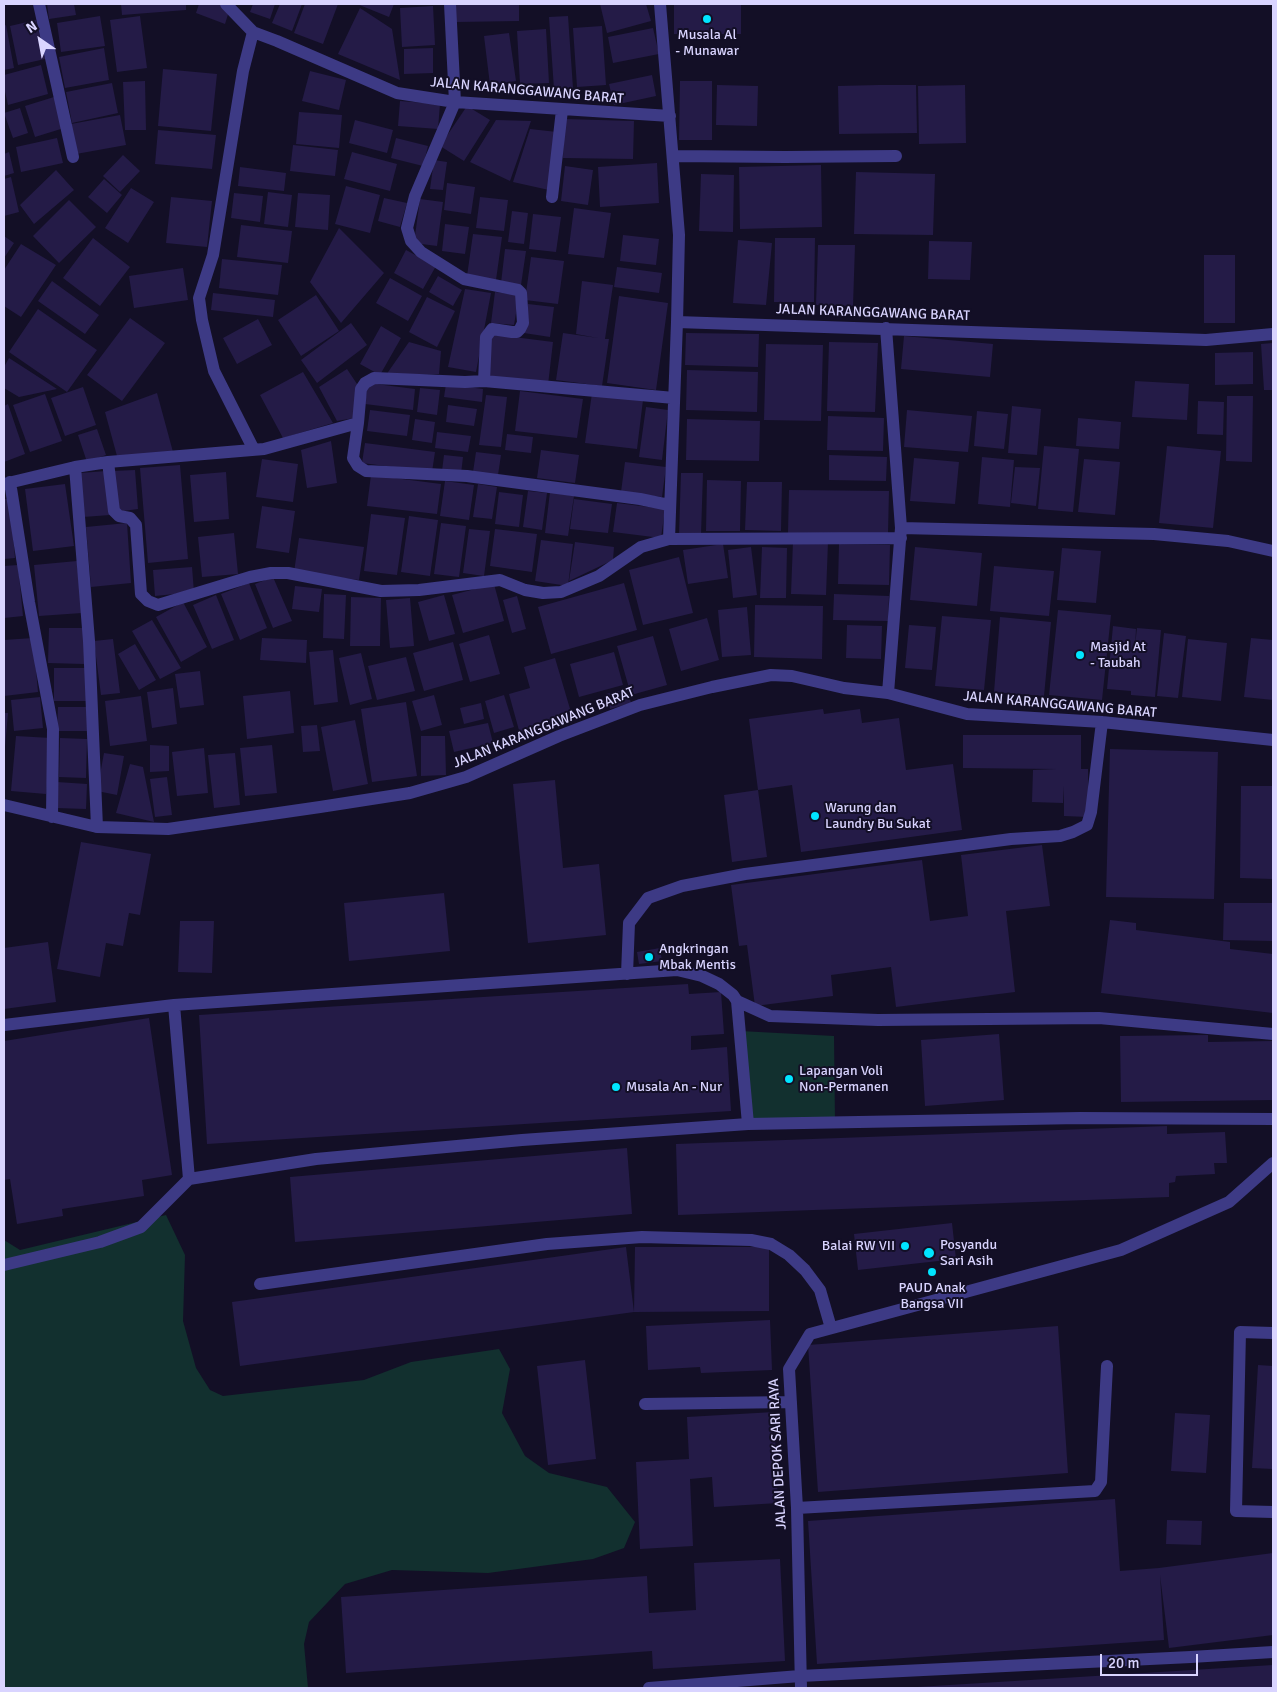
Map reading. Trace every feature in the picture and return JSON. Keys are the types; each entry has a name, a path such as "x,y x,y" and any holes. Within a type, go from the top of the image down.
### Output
{"street":[{"path":"39,4 73,157"},
{"name":"JALAN KARANGGAWANG BARAT","path":"226,4 253,32 397,93 455,102 670,116"},
{"path":"450,4 455,102 415,196 407,228 411,242 421,252 464,279 518,290 521,293 523,323 520,329 517,332 492,329 486,337 484,381"},
{"path":"660,4 679,235 669,539"},
{"path":"253,32 244,72 213,255 199,298 214,371 254,450"},
{"path":"552,197 562,110"},
{"path":"673,156 785,158 896,156"},
{"name":"JALAN KARANGGAWANG BARAT","path":"677,322 1206,340 1273,334"},
{"path":"886,328 901,533 888,694"},
{"path":"669,505 640,499 467,476 366,471 358,466 353,458 361,389 368,380 374,378 465,382 484,381 674,398"},
{"path":"52,817 53,729 7,483 75,466 264,449 358,423"},
{"path":"108,462 114,511 119,516 130,518 136,525 141,594 148,601 158,604 271,572 288,573 380,591 419,590 500,580 525,590 543,593 561,592 599,576 641,547 669,539 901,533 1154,534 1228,541 1273,551"},
{"path":"75,466 90,641 97,827"},
{"name":"JALAN KARANGGAWANG BARAT","path":"4,805 97,827 168,829 410,792 466,777 559,736 640,705 771,675 792,676 844,688 888,694 967,714 1102,722 1273,740"},
{"path":"627,974 629,923 648,898 682,886 745,874 1011,839 1060,836 1074,832 1087,825 1091,812 1102,722"},
{"path":"4,1025 174,1005 677,970 685,971 719,984 733,995 736,1001 748,1124"},
{"path":"736,1001 770,1016 878,1020 1099,1018 1273,1034"},
{"path":"174,1005 189,1180"},
{"path":"4,1265 100,1242 141,1226 189,1180 325,1158 522,1140 748,1124 1080,1118 1273,1119"},
{"name":"JALAN DEPOK SARI RAYA","path":"800,1682 797,1508 789,1368 810,1334 1121,1250 1229,1202 1273,1163"},
{"path":"260,1284 547,1244 642,1236 751,1240 771,1244 789,1255 804,1270 820,1290 831,1328"},
{"path":"1273,1333 1240,1332 1236,1511 1273,1512"},
{"path":"797,1508 1095,1491 1101,1482 1107,1366"},
{"path":"645,1404 791,1402"},
{"path":"650,1688 800,1682 1273,1652"}],"green space":[{"name":"Lapangan Voli Non-Permanen","path":"740,1031 834,1036 835,1122 748,1124"},
{"path":"166,1215 185,1255 183,1321 196,1368 210,1390 223,1396 364,1380 411,1362 499,1349 510,1369 502,1413 525,1456 549,1473 607,1487 635,1522 624,1548 593,1559 488,1573 392,1570 345,1584 309,1622 304,1644 308,1688 4,1688 4,1240 20,1250"}],"building":[{"path":"47,4 74,4 76,15 49,19"},
{"path":"121,4 186,4 186,10 122,15"},
{"path":"199,4 220,4 230,8 225,24 196,13"},
{"path":"253,4 275,4 270,19 250,12"},
{"path":"280,4 302,4 292,31 272,23"},
{"path":"305,4 338,4 323,44 294,33"},
{"path":"357,4 394,4 389,17"},
{"path":"456,4 519,4 519,21 456,22"},
{"path":"600,4 646,4 651,21 607,33"},
{"name":"Musala Al - Munawar","path":"674,4 741,4 741,34 674,34"},
{"path":"433,6 435,45 402,47 400,8"},
{"path":"360,8 392,29 400,80 338,54"},
{"path":"100,16 105,46 61,52 57,23"},
{"path":"140,16 147,68 117,72 110,20"},
{"path":"568,16 573,88 554,89 549,17"},
{"path":"36,20 45,59 18,65 10,26"},
{"path":"6,25 14,68 4,70 4,26"},
{"path":"602,26 606,85 577,87 573,28"},
{"path":"653,28 659,54 613,63 608,37"},
{"path":"546,29 549,83 520,84 517,31"},
{"path":"509,33 516,81 490,85 484,36"},
{"path":"104,48 109,80 65,88 59,57"},
{"path":"433,48 433,73 404,74 404,49"},
{"path":"41,65 48,94 8,105 4,87 4,75"},
{"path":"163,69 217,74 211,131 158,126"},
{"path":"310,71 346,80 339,110 302,101"},
{"path":"652,75 656,96 614,105 609,84"},
{"path":"145,81 146,130 125,130 123,82"},
{"path":"680,81 712,81 712,140 679,140"},
{"path":"112,83 118,113 72,123 66,92"},
{"path":"717,85 758,86 757,126 716,125"},
{"path":"916,85 917,133 839,134 838,86"},
{"path":"965,85 966,143 919,144 918,86"},
{"path":"54,97 64,128 35,137 25,106"},
{"path":"400,101 440,104 438,129 398,126"},
{"path":"467,106 490,120 464,161 440,146"},
{"path":"20,108 28,133 13,138 4,113"},
{"path":"299,112 342,115 339,148 296,144"},
{"path":"120,115 126,145 76,154 71,124"},
{"path":"564,119 634,121 633,159 563,158"},
{"path":"355,120 393,130 387,153 349,143"},
{"path":"496,120 531,121 510,181 470,162"},
{"path":"530,129 557,132 549,190 513,182"},
{"path":"158,130 216,135 212,169 155,164"},
{"path":"57,138 63,163 21,172 16,147"},
{"path":"396,138 428,146 423,166 391,158"},
{"path":"293,145 338,150 335,176 290,171"},
{"path":"9,152 14,173 4,176 4,154"},
{"path":"352,152 397,164 390,191 344,179"},
{"path":"123,155 140,171 120,192 103,176"},
{"path":"434,160 447,162 443,190 430,189"},
{"path":"657,163 659,203 600,207 598,167"},
{"path":"821,165 822,227 740,229 739,167"},
{"path":"565,166 593,170 588,205 561,201"},
{"path":"240,167 286,173 284,191 238,186"},
{"path":"56,170 74,190 34,224 20,205"},
{"path":"856,172 935,174 933,235 854,234"},
{"path":"701,174 734,175 733,232 699,231"},
{"path":"11,177 19,212 4,216 4,179"},
{"path":"104,179 122,195 107,213 88,197"},
{"path":"447,183 475,187 471,214 444,210"},
{"path":"346,186 380,195 370,233 335,224"},
{"path":"131,188 154,202 128,243 105,228"},
{"path":"268,192 292,195 288,227 264,224"},
{"path":"234,193 263,196 260,222 231,218"},
{"path":"298,193 330,195 328,230 295,227"},
{"path":"171,197 212,201 207,247 166,243"},
{"path":"480,197 508,200 504,231 476,228"},
{"path":"384,198 407,203 400,227 378,221"},
{"path":"420,199 443,202 437,246 414,243"},
{"path":"69,200 96,227 59,263 33,236"},
{"path":"574,208 611,213 604,258 568,254"},
{"path":"512,211 528,213 524,244 508,242"},
{"path":"533,214 561,217 556,252 529,249"},
{"path":"445,224 469,227 465,254 442,251"},
{"path":"241,225 292,231 288,263 237,257"},
{"path":"339,228 384,273 341,323 310,282"},
{"path":"473,234 502,237 496,280 467,276"},
{"path":"623,235 659,239 656,265 620,261"},
{"path":"4,236 14,243 4,258"},
{"path":"93,238 130,267 100,306 63,278"},
{"path":"775,238 815,238 814,302 774,302"},
{"path":"738,240 772,243 766,305 733,303"},
{"path":"929,241 972,242 970,280 928,279"},
{"path":"21,244 56,265 21,317 4,306 4,270"},
{"path":"818,245 855,245 853,306 816,305"},
{"path":"505,249 526,251 521,285 501,283"},
{"path":"406,250 436,266 423,289 394,273"},
{"path":"1204,255 1235,255 1235,323 1204,323"},
{"path":"531,257 564,261 558,304 525,300"},
{"path":"222,259 282,265 278,295 219,288"},
{"path":"617,267 662,273 659,293 614,287"},
{"path":"183,268 188,300 134,308 129,276"},
{"path":"438,276 462,290 453,306 429,292"},
{"path":"390,278 422,296 408,321 376,303"},
{"path":"52,281 99,315 85,334 38,301"},
{"path":"582,281 613,285 605,339 609,339 602,386 556,380 563,333 598,338 576,334"},
{"path":"465,289 491,293 476,372 448,367"},
{"path":"495,292 519,295 514,325 491,323"},
{"path":"213,293 275,300 273,317 211,310"},
{"path":"316,295 339,331 301,356 278,320"},
{"path":"619,296 668,303 656,390 607,383"},
{"path":"427,297 455,311 437,347 409,332"},
{"path":"528,304 554,307 550,337 524,333"},
{"path":"38,309 97,350 67,392 9,352"},
{"path":"130,318 165,343 122,401 87,375"},
{"path":"258,319 272,345 237,364 223,338"},
{"path":"351,323 367,345 317,383 301,360"},
{"path":"381,326 401,338 380,375 360,364"},
{"path":"686,333 759,334 758,367 685,365"},
{"path":"490,334 553,342 548,385 484,377"},
{"path":"904,336 993,344 990,377 901,369"},
{"path":"409,342 441,351 439,374 386,375"},
{"path":"829,342 878,343 875,412 827,411"},
{"path":"1273,343 1273,390 1264,390 1261,344"},
{"path":"766,344 823,345 821,421 764,420"},
{"path":"1253,352 1253,384 1215,385 1215,353"},
{"path":"9,358 57,389 19,397 4,388 4,367"},
{"path":"347,369 359,387 354,418 337,421 319,387"},
{"path":"687,370 758,372 757,412 686,410"},
{"path":"303,372 333,423 283,438 260,395"},
{"path":"1135,381 1189,384 1187,420 1132,417"},
{"path":"368,383 415,389 413,410 365,404"},
{"path":"446,384 483,389 482,402 444,397"},
{"path":"83,387 96,425 65,436 51,398"},
{"path":"420,388 440,390 437,415 417,412"},
{"path":"520,391 583,399 577,438 515,431"},
{"path":"157,393 173,452 117,456 105,412"},
{"path":"592,393 643,400 637,449 585,443"},
{"path":"45,394 62,441 30,452 13,405"},
{"path":"486,395 507,397 501,447 479,445"},
{"path":"1227,396 1253,396 1252,462 1226,461"},
{"path":"1198,401 1224,402 1223,435 1197,434"},
{"path":"8,404 25,454 4,462 4,406"},
{"path":"448,405 477,409 474,426 446,422"},
{"path":"1012,406 1041,409 1037,455 1008,453"},
{"path":"646,407 668,410 662,460 639,457"},
{"path":"370,410 410,415 407,436 367,431"},
{"path":"907,410 972,416 968,452 904,447"},
{"path":"977,411 1008,414 1004,449 974,446"},
{"path":"828,416 884,418 883,451 827,450"},
{"path":"1078,418 1121,422 1119,449 1076,446"},
{"path":"415,419 435,422 432,443 412,440"},
{"path":"687,419 760,421 759,461 686,460"},
{"path":"97,429 106,455 87,462 78,435"},
{"path":"437,432 471,436 468,452 435,448"},
{"path":"507,434 533,437 531,453 505,450"},
{"path":"331,441 337,483 307,488 301,450"},
{"path":"365,443 435,452 432,472 362,463"},
{"path":"1044,446 1079,449 1073,512 1038,509"},
{"path":"1167,446 1221,451 1213,528 1159,523"},
{"path":"541,450 579,455 575,483 537,478"},
{"path":"476,452 501,455 498,475 473,472"},
{"path":"444,455 463,457 461,474 442,471"},
{"path":"829,455 887,457 886,481 829,480"},
{"path":"982,457 1014,460 1010,507 978,504"},
{"path":"914,458 959,462 955,504 910,501"},
{"path":"262,459 298,464 293,502 256,497"},
{"path":"1084,459 1120,462 1115,515 1078,512"},
{"path":"625,462 666,467 662,497 621,492"},
{"path":"180,465 188,559 148,563 140,468"},
{"path":"1015,467 1040,468 1036,506 1011,503"},
{"path":"135,470 138,509 116,512 113,471"},
{"path":"106,471 110,515 83,517 80,473"},
{"path":"226,472 229,519 194,522 190,475"},
{"path":"681,473 703,473 701,535 679,534"},
{"path":"371,475 441,484 437,514 367,506"},
{"path":"707,480 741,481 740,531 706,531"},
{"path":"445,481 474,485 469,520 440,516"},
{"path":"747,482 782,482 781,531 745,530"},
{"path":"65,484 74,546 33,551 25,489"},
{"path":"478,484 497,487 492,519 473,517"},
{"path":"789,490 889,491 888,533 788,533"},
{"path":"528,491 547,493 542,530 523,527"},
{"path":"499,492 523,495 519,527 495,524"},
{"path":"550,492 574,496 568,536 545,533"},
{"path":"4,499 10,499 15,558 4,559"},
{"path":"574,499 612,504 608,533 570,529"},
{"path":"617,503 665,509 661,538 613,532"},
{"path":"262,506 295,511 289,553 256,548"},
{"path":"371,514 405,518 397,575 364,571"},
{"path":"409,516 438,520 430,576 401,572"},
{"path":"127,523 131,583 91,587 86,527"},
{"path":"441,523 466,526 459,577 434,574"},
{"path":"469,529 490,531 484,576 463,573"},
{"path":"495,529 537,534 532,572 490,566"},
{"path":"234,533 238,574 202,577 198,537"},
{"path":"299,538 364,547 359,580 294,572"},
{"path":"541,540 573,544 568,586 535,581"},
{"path":"793,541 828,542 826,595 791,594"},
{"path":"575,542 614,547 613,560 569,581"},
{"path":"723,544 728,578 688,584 683,550"},
{"path":"839,544 890,545 889,585 838,584"},
{"path":"751,547 757,595 733,598 728,550"},
{"path":"762,547 787,548 786,598 760,598"},
{"path":"915,547 982,553 977,606 910,600"},
{"path":"1062,548 1101,551 1096,603 1057,600"},
{"path":"679,557 693,613 643,625 629,570"},
{"path":"77,561 82,613 39,616 34,565"},
{"path":"18,565 23,616 4,618 4,566"},
{"path":"994,566 1054,571 1049,616 990,611"},
{"path":"192,567 194,592 155,596 153,570"},
{"path":"273,577 292,621 273,628 255,584"},
{"path":"249,583 267,628 240,640 221,594"},
{"path":"624,583 637,630 551,654 538,607"},
{"path":"494,584 504,621 463,633 452,595"},
{"path":"295,586 322,589 319,612 292,609"},
{"path":"324,594 346,595 344,639 323,638"},
{"path":"834,594 889,596 888,621 833,620"},
{"path":"216,595 234,640 212,649 193,605"},
{"path":"444,595 455,634 429,641 418,602"},
{"path":"517,596 526,629 512,633 503,600"},
{"path":"351,597 381,598 380,646 350,646"},
{"path":"410,598 414,646 390,648 386,600"},
{"path":"183,602 207,647 181,662 156,617"},
{"path":"755,605 823,606 822,659 754,657"},
{"path":"747,607 751,655 722,657 718,610"},
{"name":"Masjid At - Taubah","path":"1058,610 1111,615 1102,700 1049,695"},
{"path":"942,616 991,620 984,690 935,686"},
{"path":"1000,617 1051,622 1044,696 994,692"},
{"path":"707,618 719,660 681,671 669,629"},
{"path":"152,620 181,668 160,679 132,631"},
{"path":"847,625 882,626 881,659 846,658"},
{"path":"909,625 936,627 932,670 905,668"},
{"path":"1113,626 1136,629 1135,646 1137,628 1161,630 1155,697 1131,695 1131,691 1107,689"},
{"path":"49,628 85,628 84,664 48,663"},
{"path":"1164,633 1186,636 1178,698 1157,696"},
{"path":"489,635 500,674 470,682 459,644"},
{"path":"653,636 667,685 631,695 617,646"},
{"path":"33,638 38,692 4,696 4,640"},
{"path":"262,638 307,640 306,663 260,660"},
{"path":"1251,638 1273,640 1273,700 1244,697"},
{"path":"113,639 120,693 101,695 94,641"},
{"path":"1188,639 1227,643 1221,701 1182,697"},
{"path":"453,642 463,680 424,691 413,653"},
{"path":"135,644 156,680 139,690 118,654"},
{"path":"333,650 338,702 314,705 309,652"},
{"path":"614,652 623,685 579,697 570,664"},
{"path":"361,653 372,699 350,705 339,658"},
{"path":"406,657 415,691 377,700 368,666"},
{"path":"555,658 573,719 520,734 509,694 530,688 524,667"},
{"path":"54,668 87,668 86,701 54,701"},
{"path":"200,671 204,705 180,708 175,674"},
{"path":"173,688 177,724 152,728 147,692"},
{"path":"627,689 631,703 610,709 606,694"},
{"path":"290,691 294,733 247,739 243,696"},
{"path":"434,695 442,725 421,731 412,701"},
{"path":"504,695 514,727 494,733 485,701"},
{"path":"141,696 147,741 110,746 105,701"},
{"path":"40,697 43,728 14,731 11,700"},
{"path":"406,702 417,776 372,782 361,709"},
{"path":"481,703 484,719 464,724 460,708"},
{"path":"58,707 89,707 89,731 57,731"},
{"path":"823,709 824,714 860,709 862,723 899,718 906,770 953,764 962,830 801,852 792,785 758,790 749,719"},
{"path":"4,713 8,713 5,747 4,747"},
{"path":"355,720 368,784 333,791 321,727"},
{"path":"488,723 493,743 454,752 449,731"},
{"path":"317,725 320,751 303,752 301,726"},
{"path":"963,735 1081,735 1081,769 1088,769 1088,817 1064,816 1064,786 1063,803 1032,802 1033,770 1056,769 963,768"},
{"path":"16,736 51,738 46,794 11,791"},
{"path":"421,736 445,736 446,775 421,776"},
{"path":"60,738 87,739 86,778 59,777"},
{"path":"150,745 169,746 169,771 150,772"},
{"path":"272,745 277,793 245,796 240,748"},
{"path":"204,748 208,793 177,796 172,752"},
{"path":"1110,749 1218,752 1214,899 1106,897"},
{"path":"104,753 124,756 117,795 97,791"},
{"path":"235,753 240,805 214,808 208,755"},
{"path":"130,764 143,767 154,822 116,813"},
{"path":"167,777 172,815 155,817 150,779"},
{"path":"555,780 563,868 599,864 606,935 528,943 513,784"},
{"path":"57,782 87,784 86,809 56,808"},
{"path":"1241,786 1273,786 1273,879 1240,878"},
{"path":"758,790 767,857 732,862 724,795"},
{"path":"81,842 151,854 140,915 129,913 123,946 106,943 100,977 57,969"},
{"path":"1042,845 1050,906 1006,911 1015,992 896,1007 891,967 831,975 833,996 755,1006 747,945 739,946 731,885 922,860 930,921 968,916 961,855"},
{"path":"444,893 450,951 349,961 344,903"},
{"path":"1224,903 1273,903 1273,941 1223,940"},
{"path":"1110,920 1136,923 1136,930 1230,942 1230,949 1273,954 1273,1013 1101,993"},
{"path":"180,921 214,921 212,973 178,972"},
{"path":"48,942 56,1002 4,1009 4,948"},
{"name":"Angkringan Mbak Mentis","path":"660,948 662,961 639,964 637,952"},
{"path":"688,984 689,994 721,992 724,1034 691,1036 691,1050 727,1047 731,1111 207,1144 199,1015"},
{"path":"149,1018 172,1175 142,1180 144,1196 62,1209 63,1216 17,1224 10,1179 4,1180 4,1041"},
{"path":"999,1034 1004,1100 925,1106 921,1040"},
{"path":"1208,1035 1208,1042 1273,1041 1273,1100 1121,1102 1120,1036"},
{"path":"1167,1126 1167,1134 1225,1132 1227,1163 1214,1163 1215,1174 1176,1176 1175,1182 1169,1183 1169,1197 678,1215 676,1144"},
{"path":"627,1148 632,1214 295,1242 290,1177"},
{"name":"Balai RW VII","path":"952,1223 956,1259 858,1270 854,1234"},
{"path":"626,1247 634,1312 240,1366 232,1302"},
{"path":"635,1247 769,1247 769,1311 634,1312"},
{"path":"770,1320 772,1370 701,1373 700,1367 648,1370 646,1326"},
{"path":"1058,1326 1068,1473 818,1492 808,1345"},
{"path":"585,1360 596,1459 548,1465 537,1366"},
{"path":"1258,1365 1273,1366 1273,1469 1252,1468"},
{"path":"774,1412 778,1503 714,1507 712,1477 690,1479 693,1546 640,1549 636,1462 689,1459 687,1417"},
{"path":"1175,1413 1210,1415 1206,1473 1171,1471"},
{"path":"1115,1499 1120,1571 1159,1568 1273,1553 1273,1635 1169,1648 1160,1575 1164,1640 817,1664 808,1521"},
{"path":"1167,1520 1202,1521 1201,1545 1166,1544"},
{"path":"780,1559 785,1661 653,1669 652,1651 346,1673 341,1597 647,1576 649,1613 696,1610 694,1563"},
{"path":"1273,1665 1273,1688 917,1688 917,1687"}],"place":[{"name":"Musala Al - Munawar","path":"707,19"},
{"name":"Masjid At - Taubah","path":"1080,655"},
{"name":"Warung dan Laundry Bu Sukat","path":"815,816"},
{"name":"Angkringan Mbak Mentis","path":"649,957"},
{"name":"Lapangan Voli Non-Permanen","path":"789,1079"},
{"name":"Musala An - Nur","path":"616,1087"},
{"name":"Balai RW VII","path":"905,1246"},
{"name":"Posyandu Sari Asih","path":"929,1253"},
{"name":"PAUD Anak Bangsa VII","path":"932,1272"}]}
